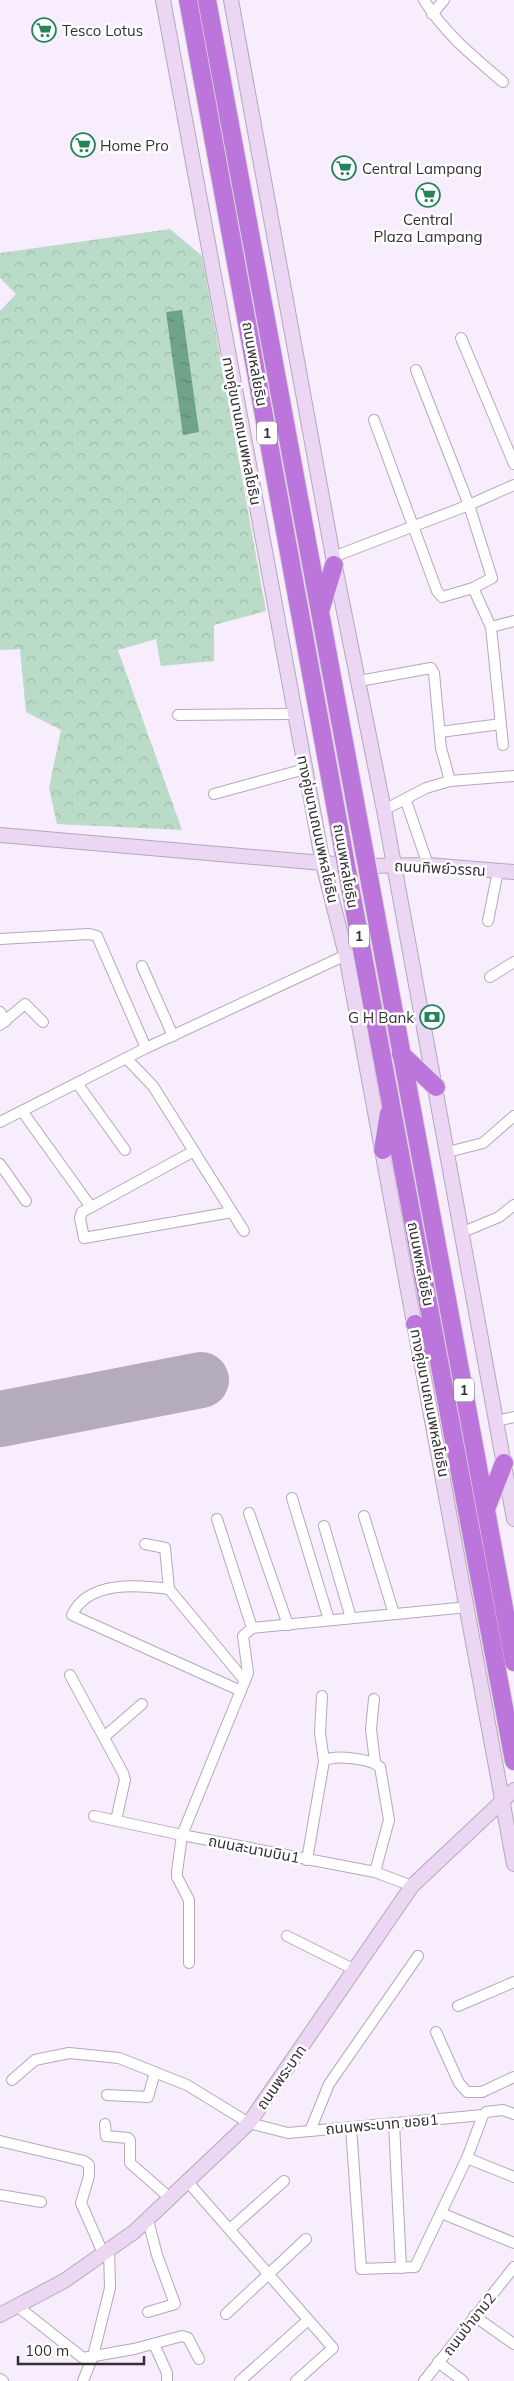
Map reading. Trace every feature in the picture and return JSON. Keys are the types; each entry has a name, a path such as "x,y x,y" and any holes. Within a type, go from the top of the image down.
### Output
{"highway":[{"name":"ถนนพหลโยธิน","path":"188,0 346,865 514,1761"},
{"name":"ถนนพหลโยธิน","path":"207,0 514,1662"},
{"path":"320,611 333,561"},
{"path":"346,865 366,866"},
{"path":"401,1054 436,1087"},
{"path":"383,1150 391,1103"},
{"path":"415,1324 438,1356"},
{"path":"486,1510 504,1463"}],"main road":[{"name":"ทางคู่ขนานถนนพหลโยธิน","path":"162,0 323,864 346,955 383,1150 504,1800 514,1864"},
{"name":"1","path":"231,0 333,561 384,810 463,1232 514,1519"},
{"path":"0,835 346,865"},
{"name":"ถนนทิพย์วรรณ","path":"366,866 428,865 514,872"},
{"name":"ถนนพระบาท","path":"0,2315 64,2280 148,2220 249,2123 412,1886 514,1790"}],"street":[{"path":"424,0 432,14 455,40 503,82"},
{"path":"432,14 444,0"},
{"path":"461,338 514,464"},
{"path":"374,420 437,591 442,597 473,588 492,578 492,573 469,505 416,370"},
{"path":"333,561 514,485"},
{"path":"473,588 490,627 503,744"},
{"path":"490,627 514,621"},
{"path":"358,682 431,668 434,673 441,748 450,781"},
{"path":"178,715 295,714"},
{"path":"440,732 501,724"},
{"path":"214,794 305,769"},
{"path":"384,810 406,801 426,788 450,781 514,776"},
{"path":"406,801 428,865"},
{"path":"488,921 498,871"},
{"path":"0,940 89,934 98,936 146,1048"},
{"path":"0,1122 146,1048 346,955"},
{"path":"490,977 514,962"},
{"path":"142,966 173,1036"},
{"path":"2,1019 25,1004 43,1022"},
{"path":"126,1058 153,1086 244,1231"},
{"path":"77,1083 125,1150"},
{"path":"22,1111 91,1207"},
{"path":"448,1152 483,1143 514,1116"},
{"path":"194,1151 80,1214 83,1236 88,1240 232,1212"},
{"path":"0,1164 26,1201"},
{"path":"463,1232 499,1217 514,1205"},
{"path":"497,1421 514,1417"},
{"path":"292,1498 329,1620"},
{"path":"249,1513 288,1624"},
{"path":"364,1516 394,1614"},
{"path":"217,1519 252,1628"},
{"path":"324,1526 351,1618"},
{"path":"144,1544 165,1548 170,1589 245,1681"},
{"path":"170,1589 137,1586 103,1591 80,1603 72,1615 241,1692"},
{"path":"188,1963 189,1900 177,1877 182,1835 248,1673 242,1636 252,1628 468,1607"},
{"path":"70,1675 104,1737 124,1780 116,1820"},
{"path":"308,1860 324,1760 320,1733 322,1696"},
{"path":"374,1699 371,1730 375,1762"},
{"path":"104,1737 142,1704"},
{"path":"324,1760 333,1756 375,1762 380,1767 389,1820 374,1872"},
{"name":"ถนนสะนามบิน1","path":"94,1816 374,1872 412,1886"},
{"path":"287,1936 355,1970"},
{"path":"310,2131 329,2084 418,1956"},
{"path":"458,2006 514,1982"},
{"path":"436,2032 459,2083 467,2092 482,2092 514,2078"},
{"name":"ถนนพระบาท ฃอย1","path":"12,2080 35,2060 69,2053 120,2058 187,2085 249,2123 288,2134 351,2126 483,2115 486,2112 503,2110 514,2114"},
{"path":"107,2095 148,2097 155,2072"},
{"path":"351,2126 361,2269 415,2267 467,2158 483,2115"},
{"path":"394,2123 401,2268"},
{"path":"105,2124 106,2136 128,2138 130,2140 130,2163 170,2198"},
{"path":"0,2141 84,2161 89,2165 89,2176 80,2203 106,2251 110,2288 93,2356 84,2381"},
{"path":"467,2158 514,2177"},
{"path":"230,2229 284,2181"},
{"path":"187,2182 333,2348 296,2381"},
{"path":"0,2195 41,2202"},
{"path":"441,2213 514,2243"},
{"path":"148,2220 157,2255 174,2304 148,2312"},
{"path":"226,2314 306,2239"},
{"name":"ถนนป่าขาม2","path":"424,2381 474,2316 510,2279 514,2266"},
{"path":"17,2306 83,2358 154,2344 182,2336 188,2338 199,2359"},
{"path":"474,2316 514,2344"},
{"path":"240,2381 308,2320"},
{"path":"154,2344 167,2373 167,2381"},
{"path":"438,2362 463,2381"},
{"path":"0,2378 3,2381"}],"green space":[{"path":"170,229 202,256 266,611 214,625 214,661 161,666 156,639 118,650 182,830 57,824 49,788 61,730 26,712 20,649 0,650 0,311 16,294 0,278 0,253"}],"water":[{"path":"182,310 199,432 183,435 166,312"}],"runway":[{"path":"0,1419 201,1380"}],"place":[{"name":"Tesco Lotus","path":"44,30"},
{"name":"Home Pro","path":"83,145"},
{"name":"Central Lampang","path":"344,168"},
{"name":"Central Plaza Lampang","path":"428,195"},
{"name":"G H Bank","path":"432,1017"}]}
